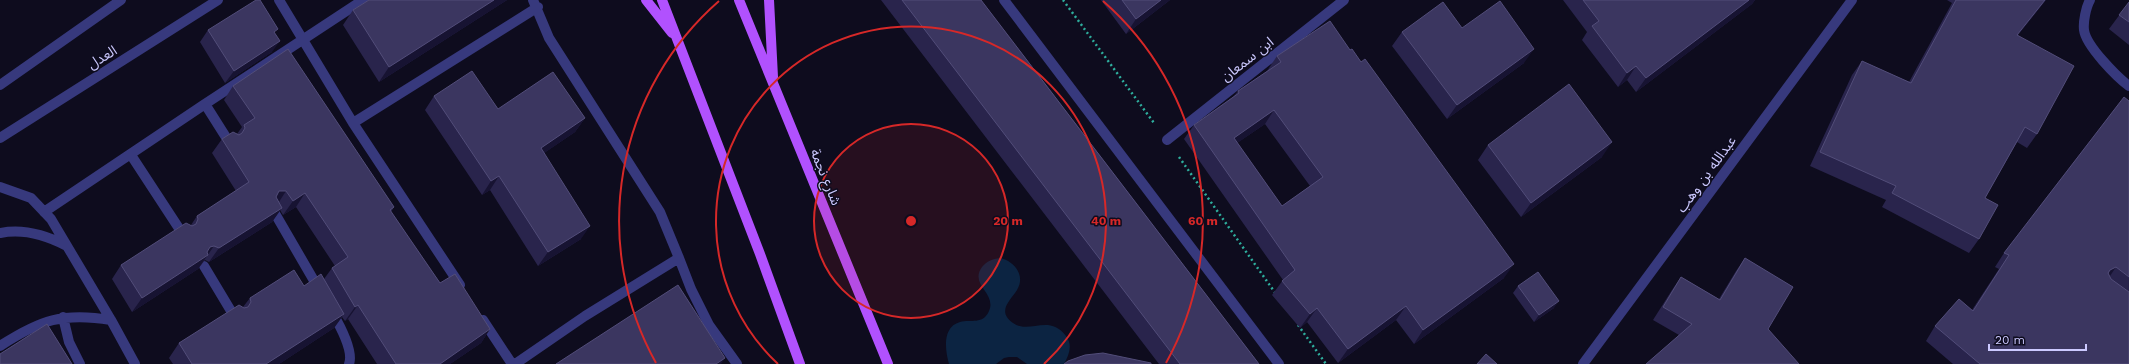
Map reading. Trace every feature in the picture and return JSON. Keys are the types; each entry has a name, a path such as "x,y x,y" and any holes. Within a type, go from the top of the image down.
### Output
{"main road":[{"path":"646,0 679,43"},
{"path":"662,0 760,254 800,364"},
{"name":"شارع نجمة","path":"739,0 888,364"},
{"path":"769,0 774,87"}],"street":[{"path":"0,85 121,0"},
{"name":"العدل","path":"0,138 218,0"},
{"path":"279,0 304,39 353,123 465,292"},
{"path":"44,212 363,0"},
{"path":"1004,0 1279,364"},
{"name":"ابن سمعان","path":"1167,140 1344,0"},
{"name":"عبدالله بن وهب","path":"1583,364 1852,0"},
{"path":"2090,0 2088,4 2084,31 2098,55 2117,77 2129,86"},
{"path":"353,123 536,4 549,38 660,212 691,289 710,325 737,364"},
{"path":"205,104 229,142"},
{"path":"131,155 182,233"},
{"path":"0,187 31,198 51,219 111,320 135,364"},
{"path":"273,210 343,331 351,359 349,364"},
{"path":"0,233 28,232 49,237 67,246"},
{"path":"478,312 513,364 585,316 678,258"},
{"path":"204,266 234,316"},
{"path":"0,346 42,323 63,317 87,316 111,320"},
{"path":"63,317 69,342 80,364"}],"path":[{"path":"1063,0 1167,140 1280,300"},
{"path":"1294,319 1326,364"}],"water":[{"path":"1000,258 1014,265 1020,279 1017,290 1006,306 1005,310 1008,319 1019,326 1026,327 1046,325 1059,329 1068,339 1070,346 1069,354 1064,364 1027,364 1017,357 1009,357 1004,358 996,364 949,364 946,352 946,340 950,329 960,322 980,320 989,311 989,299 979,279 979,273 986,263"}],"building":[{"path":"256,0 260,0 278,29 274,32 280,41 234,71 208,30"},
{"path":"369,0 494,0 389,67 353,10"},
{"path":"902,0 981,0 1259,364 1180,364"},
{"path":"1122,0 1161,0 1136,19"},
{"path":"1583,0 1749,0 1646,78 1636,66 1627,73 1592,26 1599,21"},
{"path":"1956,0 2045,0 2017,35 2074,66 2037,134 2025,127 1985,198 1998,205 1979,239 1892,193 1896,186 1820,152 1862,61 1911,83"},
{"path":"1500,1 1534,49 1457,105 1402,32 1443,2 1462,28"},
{"path":"2129,2 2129,22 2119,15"},
{"path":"1330,21 1350,50 1352,49 1361,62 1365,59 1514,264 1423,330 1406,306 1348,349 1317,308 1310,314 1282,281 1295,270 1194,125 1239,93 1238,91 1281,62 1277,56","holes":["1274,110 1323,177 1282,206 1234,138"]},
{"path":"288,49 394,207 390,210 440,283 455,274 490,329 440,364 396,364 358,305 355,307 332,268 348,257 305,193 293,201 286,191 279,191 276,197 282,208 219,248 214,246 210,247 207,252 208,255 142,298 121,265 186,223 192,226 196,224 198,219 197,216 249,182 222,139 233,132 239,135 245,128 244,125 255,118 233,86"},
{"path":"472,71 498,109 553,72 585,118 541,148 590,226 548,252 499,176 491,181 434,96"},
{"path":"1569,84 1612,142 1531,203 1488,145"},
{"path":"2124,97 2129,101 2129,277 2116,267 2108,273 2111,279 2129,292 2129,364 1980,364 1935,326 1959,299 1973,311 2009,255 2004,253"},
{"path":"1745,258 1793,287 1768,329 1799,364 1646,364 1692,324 1663,307 1681,277 1720,300"},
{"path":"294,270 304,286 321,274 344,314 266,364 192,364 179,343 239,305 244,308 248,307 251,302 250,298"},
{"path":"1538,272 1559,301 1539,315 1518,286"},
{"path":"678,285 725,358 716,364 556,364"},
{"path":"47,324 72,364 0,364 0,354"},
{"path":"1103,353 1151,364 1064,364 1085,355"},
{"path":"1486,354 1497,364 1477,364"}]}
